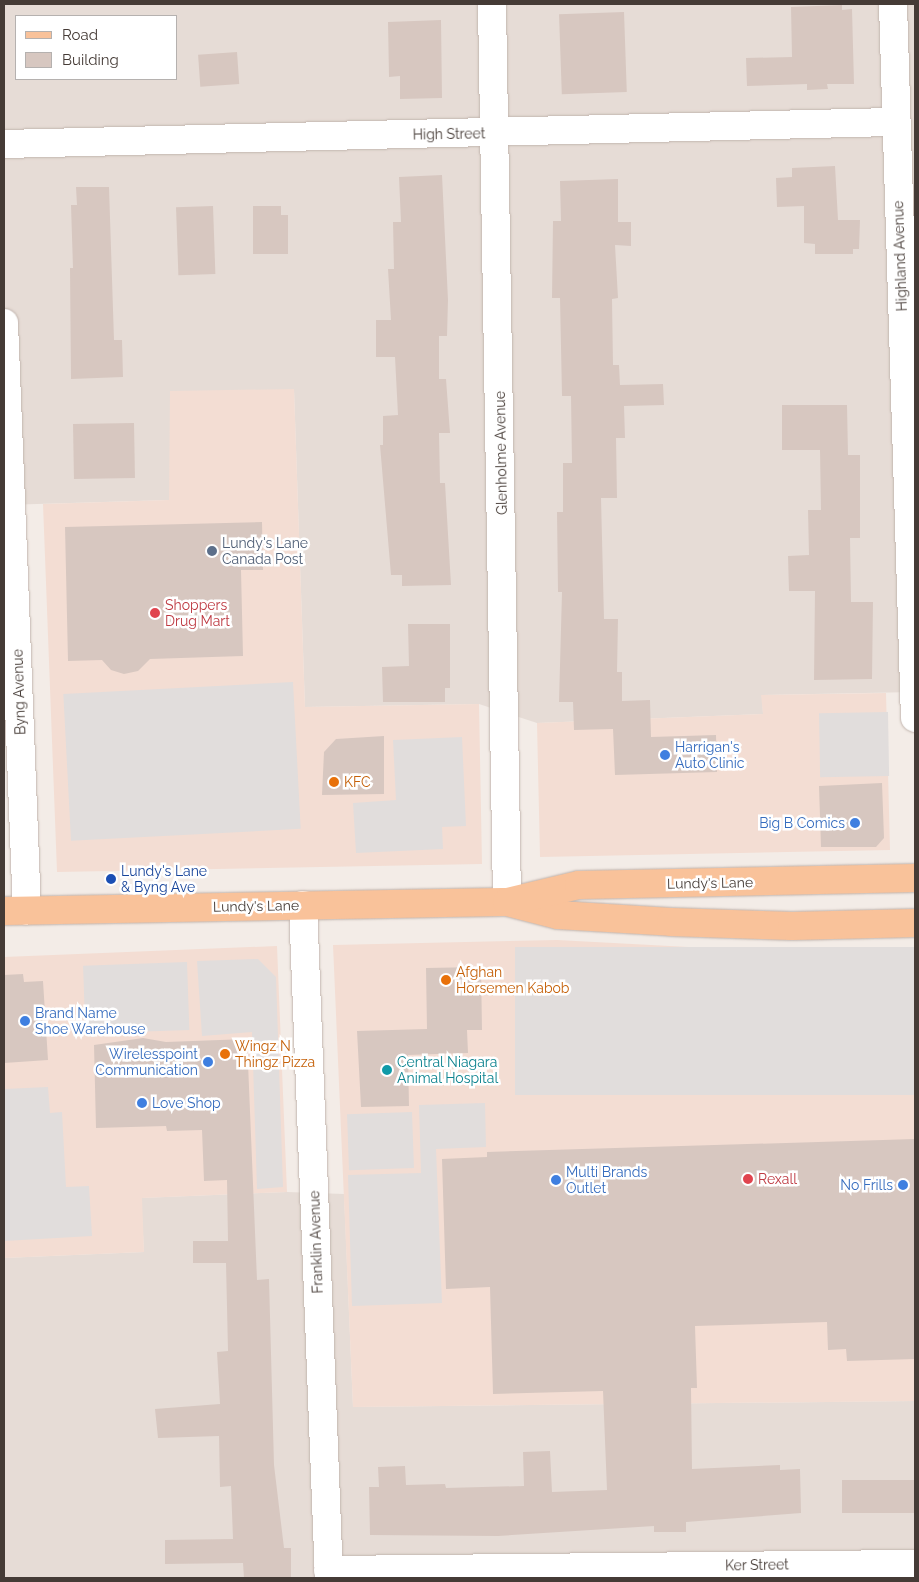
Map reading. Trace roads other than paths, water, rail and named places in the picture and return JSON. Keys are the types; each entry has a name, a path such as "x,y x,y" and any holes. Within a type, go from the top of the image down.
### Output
{"main road":[{"name":"Lundy's Lane","path":"16,911 507,902 578,885 915,878"},
{"name":"Lundy's Lane","path":"507,902 558,915 663,922 792,926 915,923"}],"street":[{"name":"Glenholme Avenue","path":"492,4 496,133 507,902"},
{"name":"Highland Avenue","path":"893,4 905,92 894,122 912,458 915,718"},
{"name":"High Street","path":"4,144 894,122"},
{"name":"Byng Avenue","path":"4,323 16,911"},
{"name":"Franklin Avenue","path":"303,906 328,1574"},
{"name":"Ker Street","path":"328,1574 915,1564"}],"place":[{"name":"Lundy's Lane Canada Post","path":"212,551"},
{"name":"Shoppers Drug Mart","path":"155,613"},
{"name":"Harrigan's Auto Clinic","path":"665,755"},
{"name":"KFC","path":"334,782"},
{"name":"Big B Comics","path":"855,823"},
{"name":"Lundy's Lane & Byng Ave","path":"111,879"},
{"name":"Afghan Horsemen Kabob","path":"446,980"},
{"name":"Brand Name Shoe Warehouse","path":"25,1021"},
{"name":"Wingz N Thingz Pizza","path":"225,1054"},
{"name":"Wirelesspoint Communication","path":"208,1062"},
{"name":"Central Niagara Animal Hospital","path":"387,1070"},
{"name":"Love Shop","path":"142,1103"},
{"name":"Rexall","path":"748,1179"},
{"name":"Multi Brands Outlet","path":"556,1180"},
{"name":"No Frills","path":"903,1185"}]}
